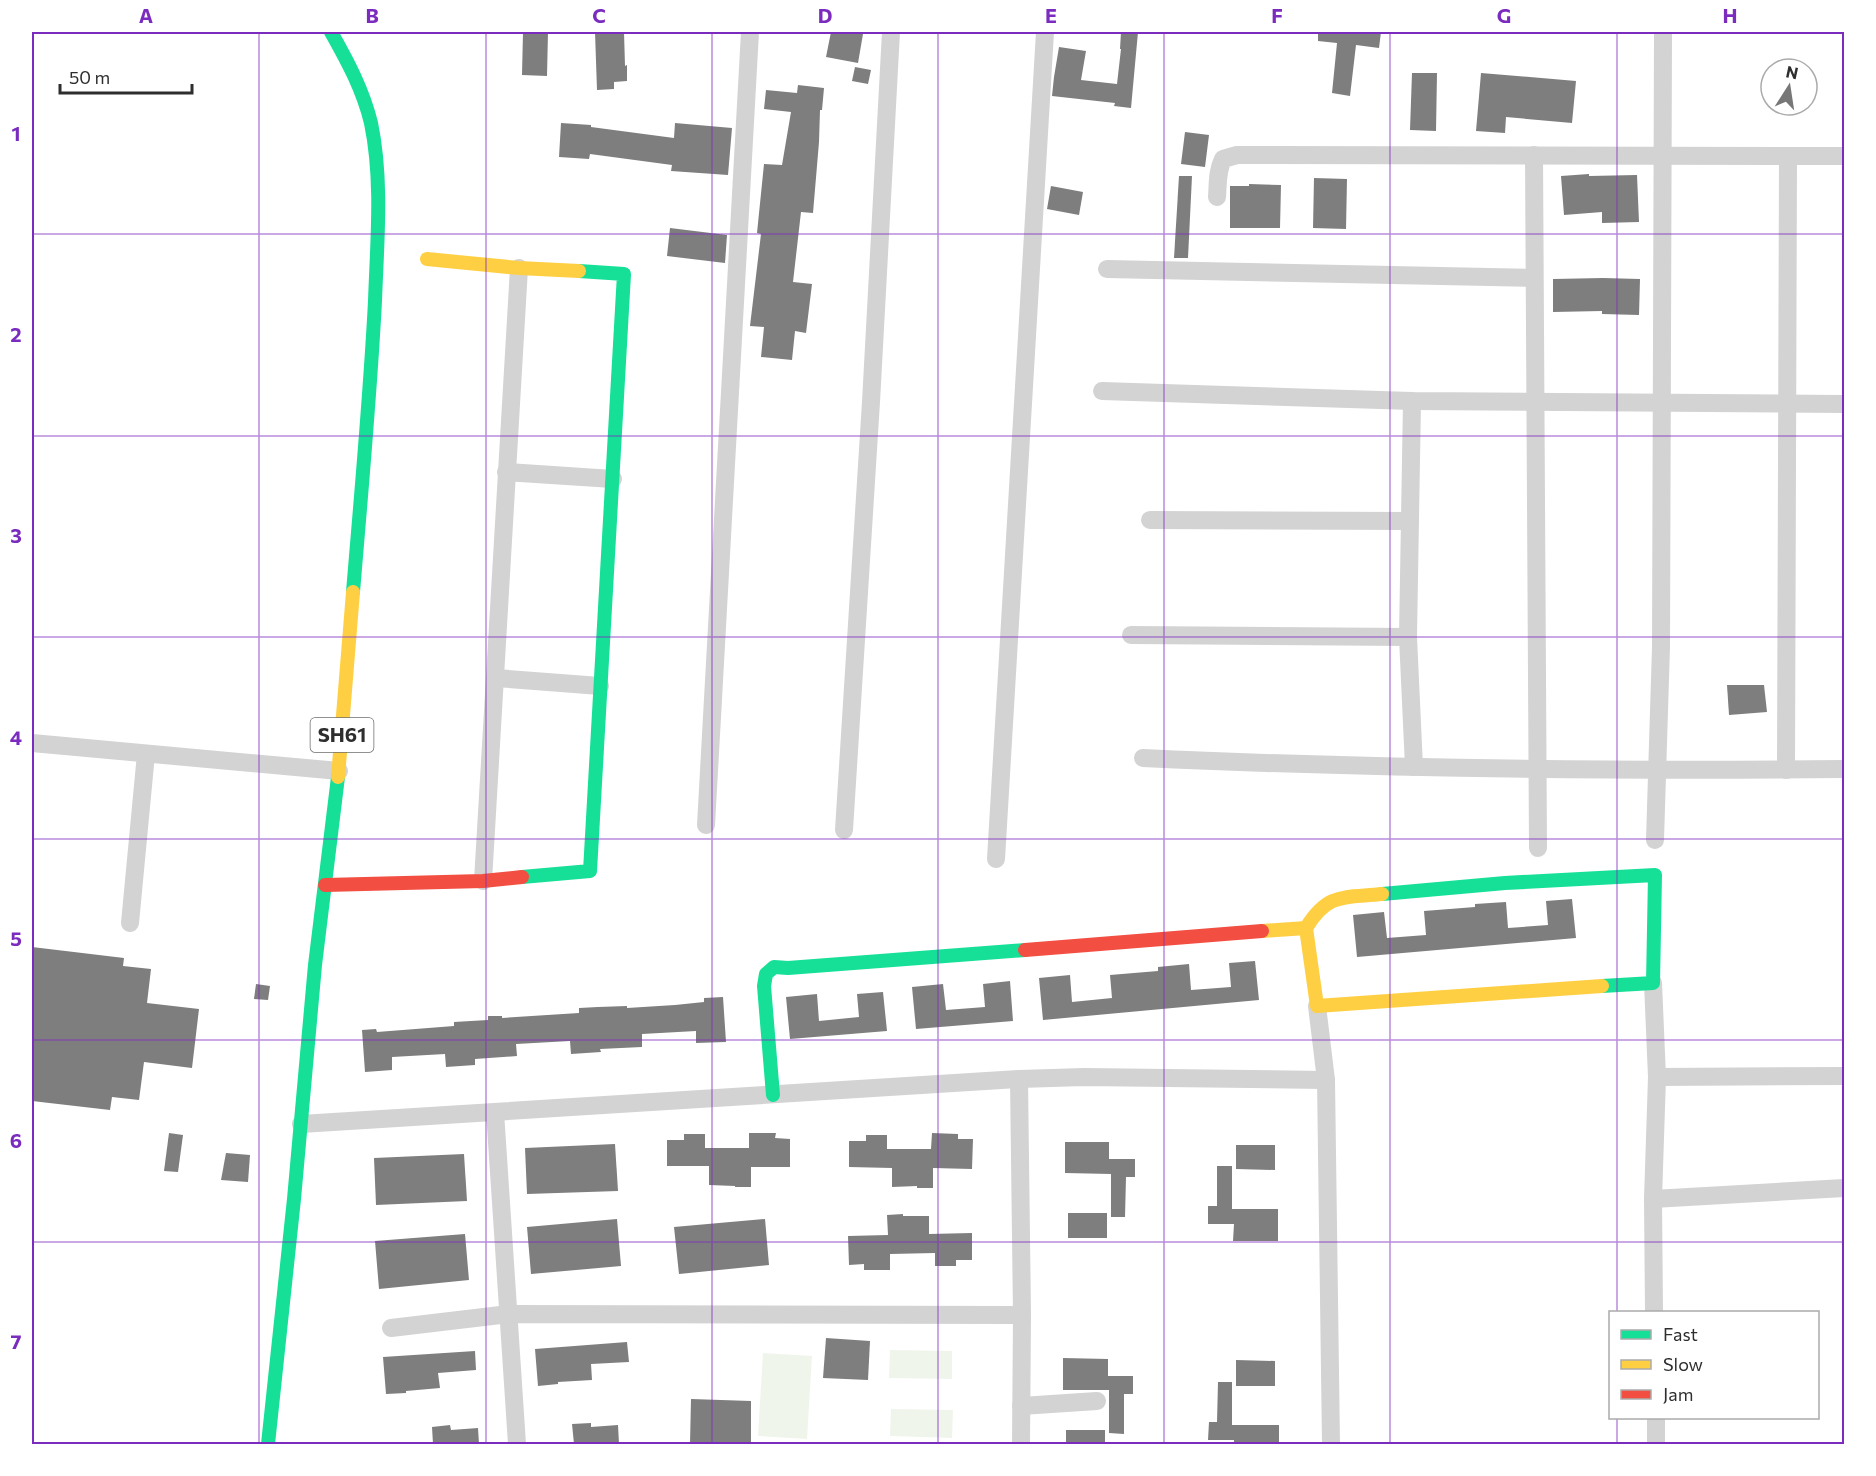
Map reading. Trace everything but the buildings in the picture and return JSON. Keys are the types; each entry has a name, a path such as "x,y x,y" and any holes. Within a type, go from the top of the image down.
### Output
{"street":[{"name":"SH61","path":"268,1444 315,965 339,771 371,373 378,229 377,172 371,125 356,77 331,32"},
{"path":"706,825 750,32"},
{"path":"844,830 891,32"},
{"path":"996,859 1045,32"},
{"path":"1655,840 1661,647 1663,32"},
{"path":"1217,197 1220,164 1223,159 1237,154 1845,156"},
{"path":"1534,154 1538,848"},
{"path":"1786,770 1788,156"},
{"path":"325,885 483,880 590,871 624,274 519,268 427,259"},
{"path":"483,880 519,268"},
{"path":"1107,269 1534,278"},
{"path":"1102,391 1412,401 1535,400 1845,404"},
{"path":"1412,401 1408,637 1414,767"},
{"path":"506,472 613,479"},
{"path":"1150,520 1410,521"},
{"path":"1131,635 1408,637"},
{"path":"495,678 600,686"},
{"path":"32,743 339,771"},
{"path":"130,923 146,754"},
{"path":"1143,758 1248,763 1537,770 1845,769"},
{"path":"1331,1444 1326,1080 1306,928 1322,905 1330,900 1505,884 1655,875 1653,984 1657,1077 1653,1199 1654,1311"},
{"path":"773,1095 764,986 766,974 774,967 788,968 1306,928"},
{"path":"1317,1006 1653,984"},
{"path":"1657,1077 1845,1076"},
{"path":"301,1124 1019,1079 1084,1077 1326,1080"},
{"path":"1019,1079 1021,1444"},
{"path":"495,1112 517,1444"},
{"path":"1653,1199 1845,1188"},
{"path":"391,1328 509,1314 1022,1315"},
{"path":"1021,1406 1097,1401"},
{"path":"1656,1419 1656,1444"}],"shaded area":[{"path":"890,1350 952,1351 952,1379 889,1378"},
{"path":"763,1353 812,1356 807,1439 758,1436"},
{"path":"891,1409 953,1410 952,1438 890,1436"}],"traffic: fast":[{"path":"331,32 354,76 368,111 375,145 378,189 373,337 353,592"},
{"path":"522,877 590,871 624,274 579,271"},
{"path":"268,1444 294,1199 315,965 338,777"},
{"path":"1382,894 1505,883 1655,875 1653,983 1602,986"},
{"path":"773,1095 764,986 766,974 774,967 788,968 1025,950"}],"traffic: slow":[{"path":"427,259 579,271"},
{"path":"338,777 353,592"},
{"path":"1306,928 1314,916 1330,902 1347,897 1382,894"},
{"path":"1262,931 1306,928 1317,1006 1602,986"}],"traffic: jam":[{"path":"325,885 483,881 522,877"},
{"path":"1025,950 1262,931"}]}
